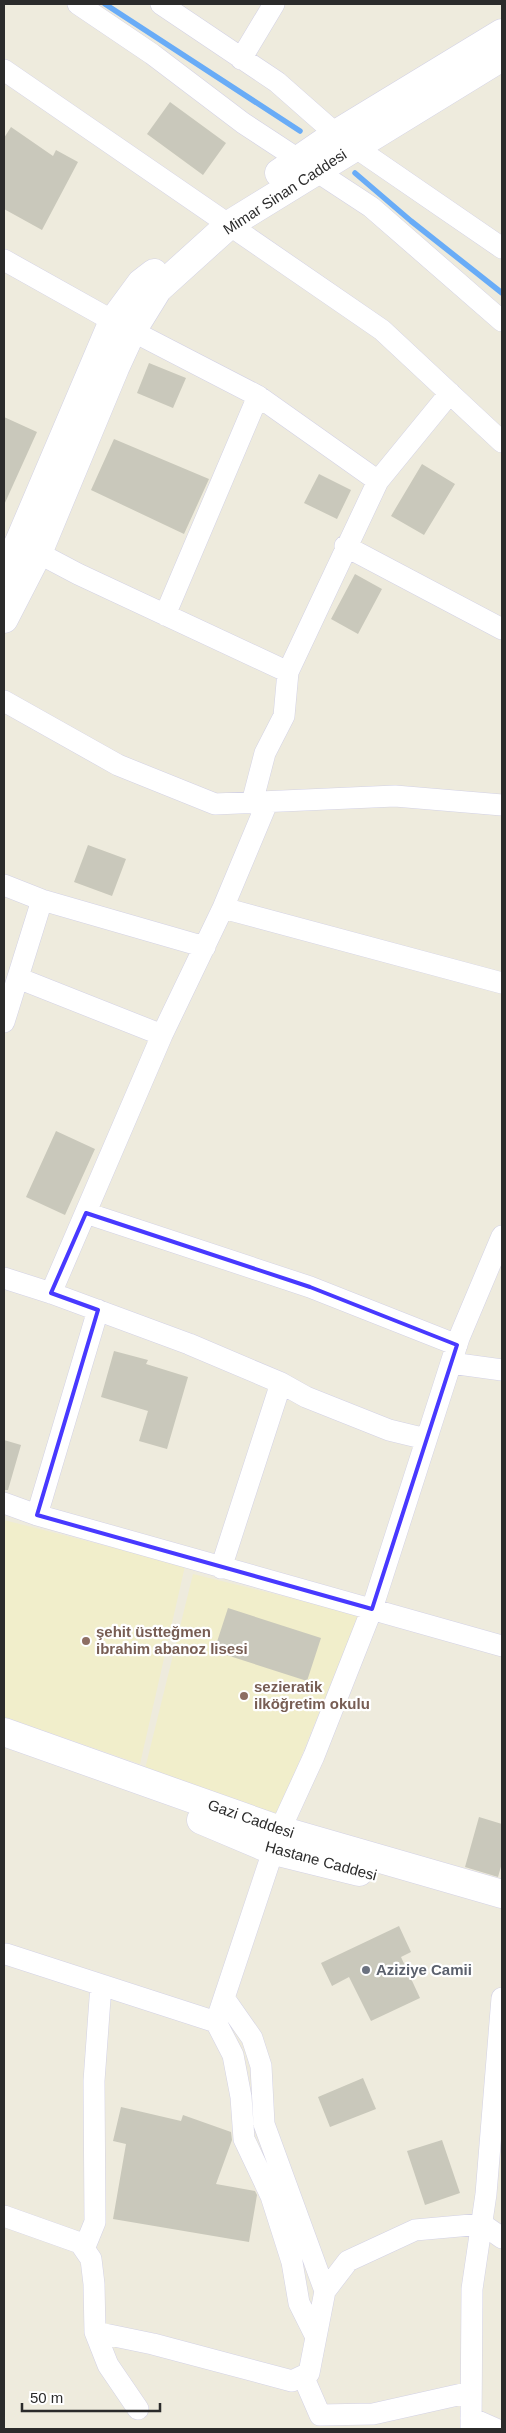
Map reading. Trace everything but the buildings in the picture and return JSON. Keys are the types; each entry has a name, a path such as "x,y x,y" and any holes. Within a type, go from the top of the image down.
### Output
{"main road":[{"name":"Mimar Sinan Caddesi","path":"4,619 28,548 142,284 224,220 236,201 307,166 502,33"},
{"name":"Mimar Sinan Caddesi","path":"346,140 502,57"},
{"name":"Mimar Sinan Caddesi","path":"4,572 28,548"},
{"name":"Gazi Caddesi","path":"4,1732 277,1841 502,1894"},
{"name":"Hastane Caddesi","path":"4,1751 176,1810 502,1906"}],"street":[{"path":"78,4 152,54 243,122 371,208 502,321"},
{"path":"161,4 277,82 346,140 502,248"},
{"path":"241,59 274,4"},
{"path":"4,70 382,330 502,442"},
{"path":"4,260 123,326 258,396 378,481"},
{"path":"51,1293 162,1035 223,908 260,803 265,753 284,716 288,672 345,546 378,481 450,393"},
{"path":"165,615 258,396"},
{"path":"345,546 502,629"},
{"path":"28,548 288,672"},
{"path":"4,701 118,765 215,804 395,796 502,806"},
{"path":"4,885 42,900 204,947"},
{"path":"4,1022 42,900"},
{"path":"223,908 502,983"},
{"path":"18,978 162,1035"},
{"path":"86,1213 310,1287 454,1354 502,1370"},
{"path":"216,2022 277,1841 314,1756 372,1609 454,1354 502,1236"},
{"path":"4,1278 51,1293 190,1344 281,1383 306,1397 389,1430 426,1439"},
{"path":"37,1515 98,1310"},
{"path":"222,1568 281,1383"},
{"path":"4,1503 37,1515 502,1646"},
{"path":"5,1950 101,1985 216,2022 233,2055 241,2097 244,2139 271,2196 292,2262 299,2303 316,2337"},
{"path":"84,2249 95,2222 94,2081 101,1985"},
{"path":"224,1998 252,2038 261,2066 264,2124 325,2291"},
{"path":"496,2429 471,2423 472,2289 482,2224 502,1998"},
{"path":"4,2216 80,2243 91,2259 95,2332 108,2364 138,2409"},
{"path":"95,2332 153,2344 292,2381 309,2373 325,2291 348,2261 415,2230 482,2224 502,2238"},
{"path":"303,2376 320,2415 373,2414 471,2392"}],"highlighted area":[{"path":"86,1213 310,1287 457,1345 372,1609 37,1515 98,1310 51,1293"}],"shaded area":[{"name":"şehit üstteğmen ibrahim abanoz lisesi","path":"4,1520 185,1566 140,1764 4,1717"},
{"name":"sezieratik ilköğretim okulu","path":"193,1574 359,1615 274,1823 143,1777"}],"waterway":[{"path":"105,4 300,131"},
{"path":"355,173 411,221 502,293"}],"place":[{"name":"şehit üstteğmen ibrahim abanoz lisesi","path":"86,1641"},
{"name":"sezieratik ilköğretim okulu","path":"244,1696"},
{"name":"Aziziye Camii","path":"366,1970"}]}
